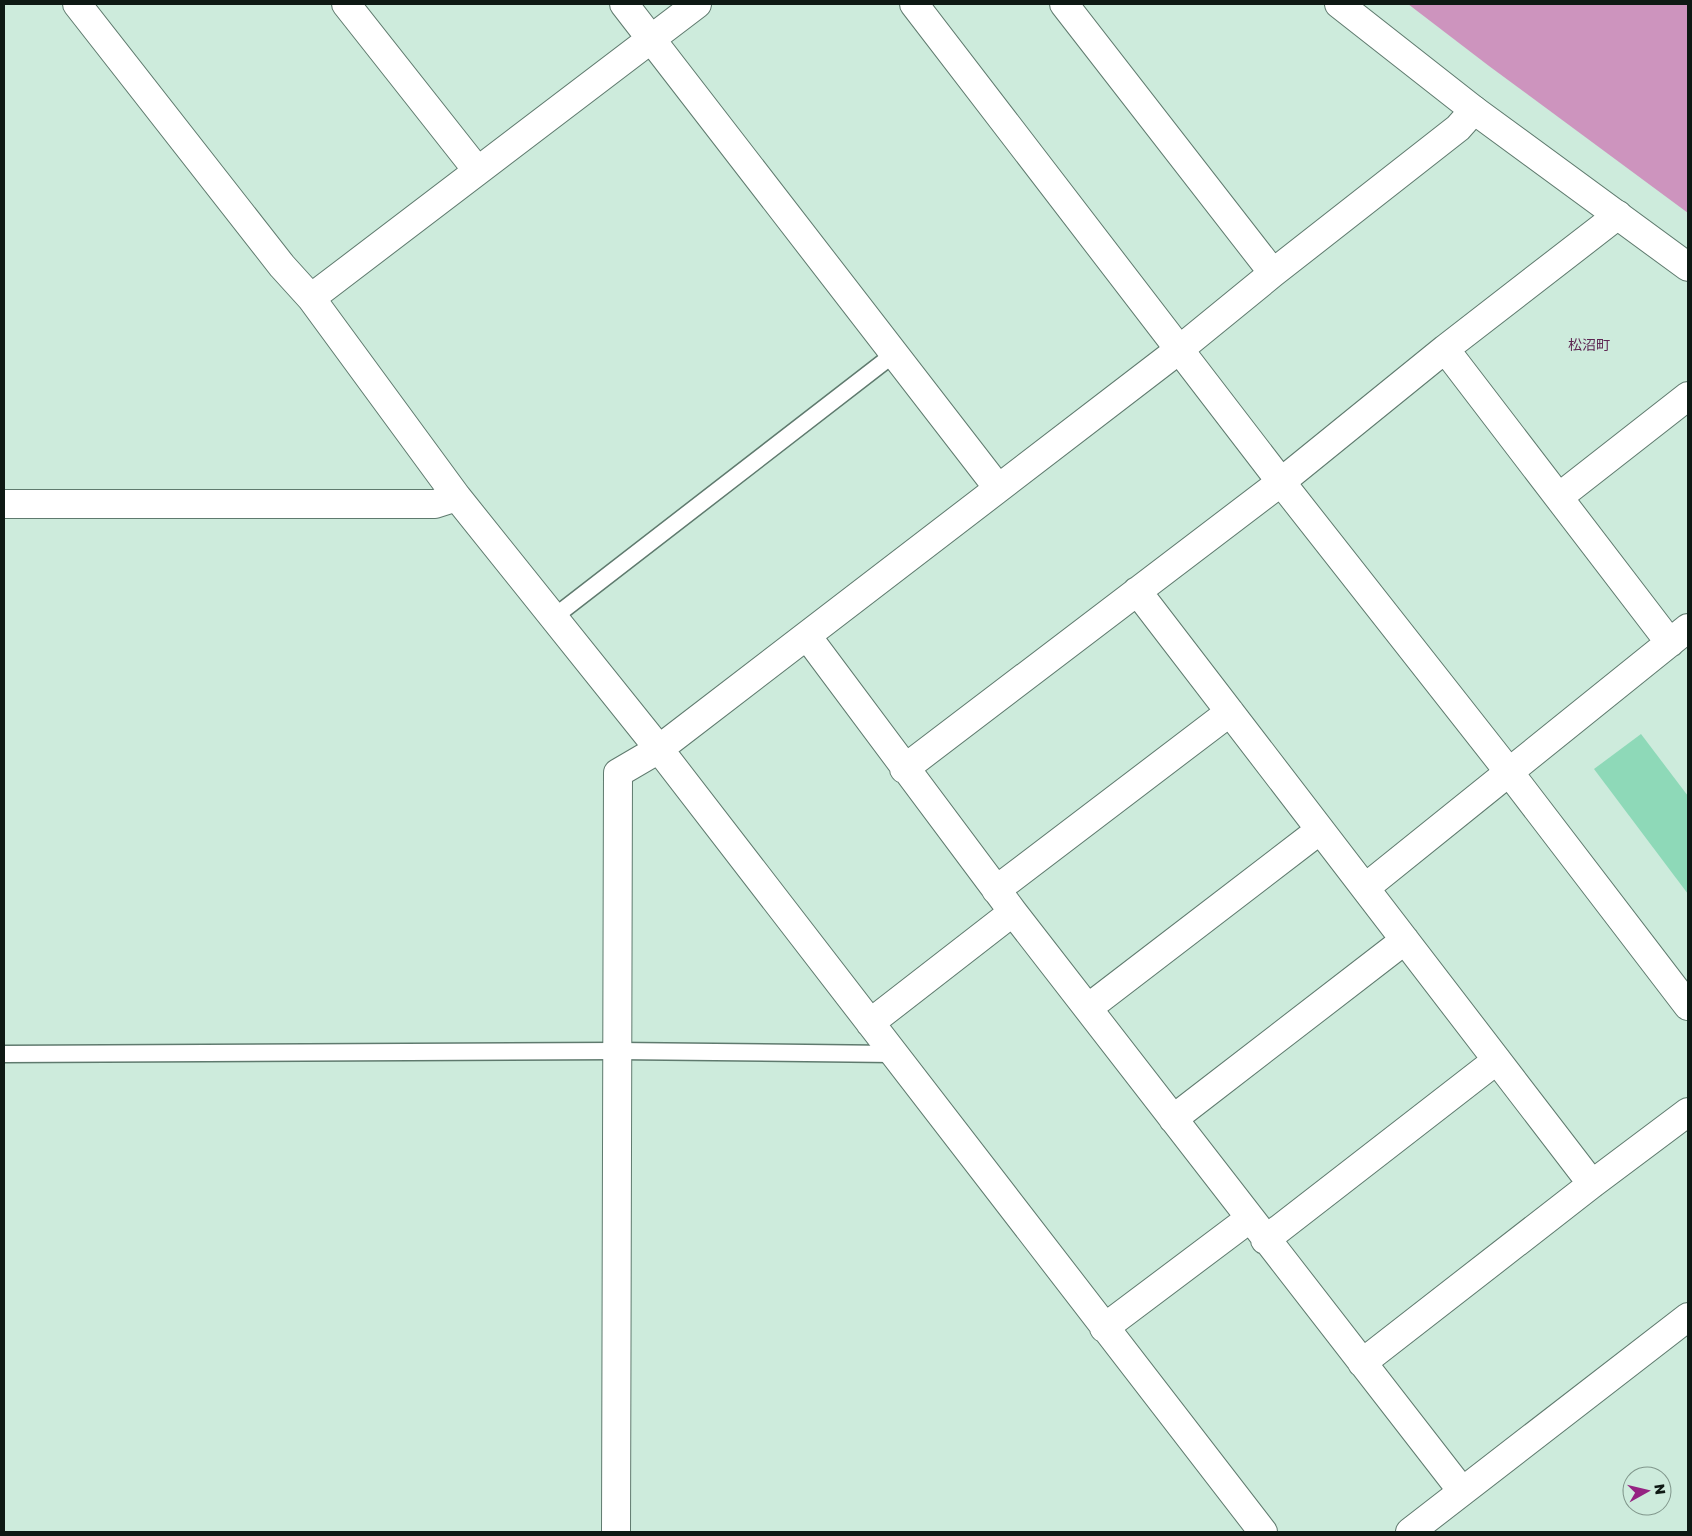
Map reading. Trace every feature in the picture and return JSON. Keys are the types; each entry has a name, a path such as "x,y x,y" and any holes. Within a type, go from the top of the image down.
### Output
{"street":[{"path":"77,4 282,266 311,298 457,497 659,749 1263,1532"},
{"path":"346,4 476,170"},
{"path":"624,4 998,488"},
{"path":"311,298 476,170 697,4"},
{"path":"914,4 1281,482 1509,772 1688,1006"},
{"path":"1064,4 1273,273"},
{"path":"1339,4 1474,110 1688,267"},
{"path":"616,1532 618,773 659,749 1180,349 1273,273 1458,128 1474,110"},
{"path":"904,769 1281,482 1445,349 1618,215"},
{"path":"1365,888 1679,636 1559,497 1445,349"},
{"path":"1559,497 1688,396"},
{"path":"4,504 435,504 457,497"},
{"path":"1137,591 1592,1184"},
{"path":"806,636 996,890 1462,1492"},
{"path":"996,890 1230,712"},
{"path":"1088,1008 1320,830"},
{"path":"870,1023 1013,912"},
{"path":"1173,1119 1405,940"},
{"path":"1104,1328 1257,1229 1497,1060"},
{"path":"1362,1363 1592,1184 1688,1112"},
{"path":"1410,1532 1688,1318"}],"lane":[{"path":"554,617 894,354"},
{"path":"4,1054 617,1052 894,1054"}],"shaded area":[{"path":"1408,4 1688,4 1688,213 1489,66"}],"building":[{"path":"1641,734 1688,796 1688,894 1594,769"}],"district":[{"name":"松沼町","path":"1589,344"}]}
